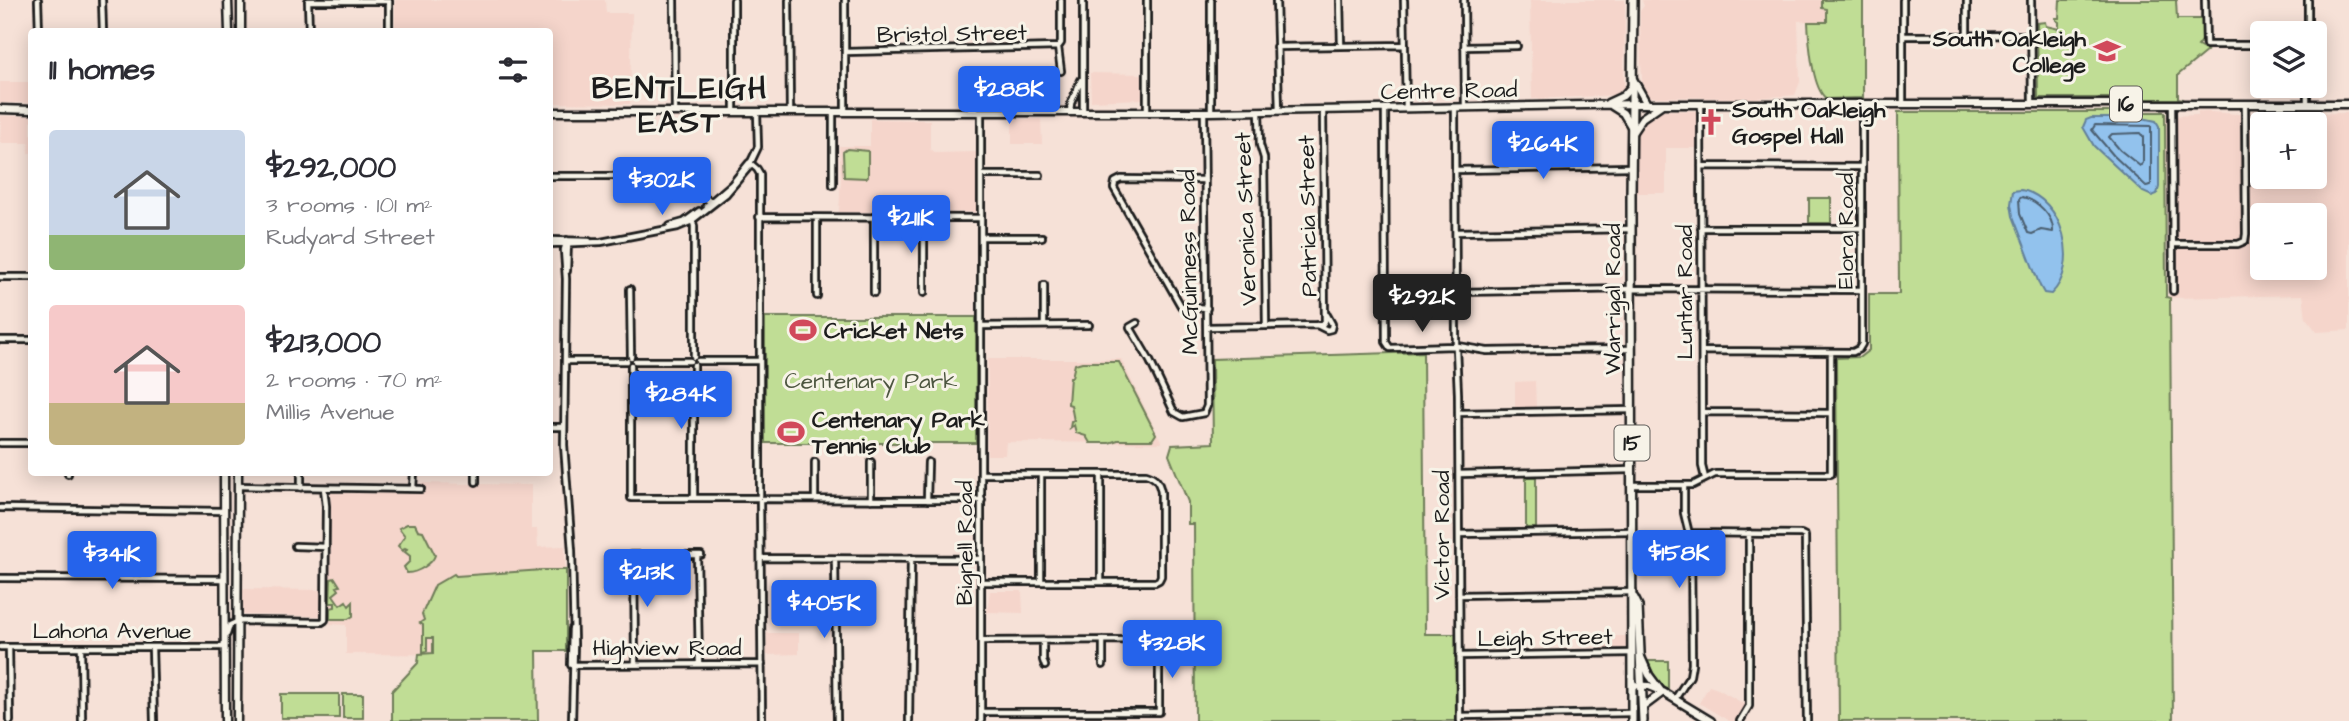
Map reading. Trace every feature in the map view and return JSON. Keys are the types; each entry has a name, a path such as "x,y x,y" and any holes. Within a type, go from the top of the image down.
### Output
{"highway":[{"name":"Warrigal Road","path":"1632,717 1633,0"},
{"name":"Warrigal Road","path":"1633,595 1637,606 1643,721"}],"main road":[{"path":"229,0 229,28"},
{"path":"241,0 241,28"},
{"path":"1632,77 1647,104"},
{"path":"1607,104 1623,96 1632,86"},
{"path":"1607,104 1623,113 1632,131 1645,114 1663,104"},
{"name":"Centre Road","path":"553,112 1208,112 1607,104 2349,104"},
{"path":"0,110 28,110"},
{"path":"224,476 225,721"},
{"path":"237,721 238,476"},
{"path":"224,619 232,617 237,594"},
{"path":"1640,656 1648,674 1662,692"},
{"path":"1632,685 1642,685 1662,692 1696,715 1711,721"},
{"path":"1643,707 1662,692"}],"street":[{"path":"38,0 38,28"},
{"path":"102,0 103,28"},
{"path":"309,28 308,1 389,0 389,28"},
{"path":"674,0 675,112"},
{"path":"734,0 734,112"},
{"path":"789,0 790,112"},
{"path":"845,0 845,112"},
{"path":"1060,71 1058,47 1061,40 1061,0"},
{"path":"1083,0 1083,112"},
{"path":"1147,0 1147,112"},
{"name":"McGuinness Road","path":"1137,323 1128,329 1150,361 1174,412 1183,417 1205,412 1205,180 1211,0"},
{"path":"1276,0 1277,111"},
{"path":"1340,0 1341,46"},
{"path":"1404,0 1406,108"},
{"path":"1464,0 1465,107"},
{"path":"1903,0 1903,105"},
{"path":"1967,0 1967,36"},
{"path":"2031,0 2032,105"},
{"path":"2205,0 2206,45 2250,45"},
{"path":"2308,0 2308,21"},
{"path":"1903,36 2032,36"},
{"path":"1276,47 1405,45"},
{"path":"1464,47 1517,46"},
{"name":"Bristol Street","path":"845,52 1058,47"},
{"path":"1070,112 1071,103 1083,77"},
{"path":"2307,98 2307,104"},
{"path":"2172,104 2173,291"},
{"path":"2173,244 2238,244 2245,241 2245,104"},
{"name":"Luntar Road","path":"1701,105 1702,472 1705,478"},
{"name":"Elora Road","path":"1830,351 1853,352 1863,344 1862,105"},
{"name":"Victor Road","path":"1455,107 1460,719"},
{"path":"1385,108 1386,342 1390,348 1456,346 1487,351 1632,349"},
{"name":"Patricia Street","path":"1316,325 1322,325 1326,313 1323,110"},
{"name":"Veronica Street","path":"1259,111 1260,145 1264,158 1266,325"},
{"path":"833,112 834,185"},
{"name":"Bignell Road","path":"981,112 981,721"},
{"path":"553,242 601,242 683,226 730,191 748,166 758,147 757,113"},
{"path":"748,166 759,171 762,721"},
{"path":"1701,166 1862,167"},
{"path":"1455,170 1631,167"},
{"path":"981,175 1040,175"},
{"path":"553,176 679,176 687,180 710,204"},
{"path":"1205,180 1123,179 1116,181 1114,188 1181,306 1207,308"},
{"path":"759,217 981,218"},
{"path":"874,217 874,293"},
{"path":"817,218 817,296"},
{"path":"924,218 924,293"},
{"path":"691,220 694,234 694,498"},
{"path":"1701,228 1862,228"},
{"path":"1456,232 1631,229"},
{"path":"981,237 1042,237"},
{"path":"567,243 564,427 572,551 572,721"},
{"path":"0,277 28,277"},
{"path":"1044,285 1044,325"},
{"path":"630,289 631,498 982,500"},
{"path":"1456,292 1631,289 1862,290"},
{"path":"1207,327 1316,325 1327,330 1331,329 1332,324 1326,313"},
{"path":"982,326 1089,325"},
{"path":"0,340 28,341"},
{"path":"1632,485 1693,485 1715,474 1830,474 1830,351 1702,351"},
{"path":"565,361 760,361"},
{"path":"1458,413 1632,410"},
{"path":"1702,412 1830,412"},
{"path":"553,427 564,427"},
{"path":"0,443 28,443"},
{"path":"815,462 815,499"},
{"path":"871,462 871,499"},
{"path":"927,500 928,462"},
{"path":"1459,474 1632,470"},
{"path":"981,582 1159,580 1161,492 1157,480 1146,474 982,474"},
{"path":"1101,474 1101,581"},
{"path":"1041,475 1041,581"},
{"path":"301,476 301,488"},
{"path":"413,488 414,476"},
{"path":"476,476 476,482"},
{"path":"1675,699 1692,668 1690,533 1684,513 1684,485"},
{"path":"238,488 421,489"},
{"path":"224,646 229,627 237,624 251,621 325,620 326,488"},
{"path":"0,508 224,510"},
{"path":"1459,534 1632,531"},
{"path":"1690,533 1801,534 1806,538 1807,721"},
{"path":"1740,721 1749,706 1749,533"},
{"path":"295,546 326,547"},
{"path":"635,664 633,555 699,555 699,664"},
{"path":"761,558 981,559"},
{"path":"909,721 911,558"},
{"path":"835,559 837,721"},
{"path":"0,578 224,579"},
{"path":"1459,595 1633,595"},
{"path":"1103,640 1103,665"},
{"path":"981,712 1159,712 1159,659 1155,648 1142,640 982,641"},
{"path":"1042,641 1045,666"},
{"name":"Lahona Avenue","path":"0,647 224,646"},
{"path":"9,647 10,721"},
{"path":"81,647 82,721"},
{"path":"152,647 154,721"},
{"name":"Leigh Street","path":"1459,656 1632,653"},
{"name":"Highview Road","path":"573,664 762,664"},
{"path":"1460,719 1632,717"}],"shaded area":[{"path":"395,0 605,0 606,13 632,13 630,104 553,103 553,28 395,28"},
{"path":"1530,0 1625,0 1624,89 1618,95 1532,99"},
{"path":"1642,0 1827,0 1827,22 1798,21 1800,82 1795,95 1755,98 1649,97 1643,92 1640,20 1640,11 1644,6"},
{"path":"1090,73 1142,74 1142,99 1091,101"},
{"path":"0,82 28,82 28,103 0,103"},
{"path":"1661,110 1696,111 1696,148 1666,148 1666,193 1635,193 1635,132 1638,125"},
{"path":"2198,111 2250,114 2250,189 2327,189 2327,113 2349,113 2349,330 2317,332 2306,318 2303,295 2170,298 2165,116 2198,115"},
{"path":"1,116 28,116 28,143 0,143"},
{"path":"870,119 930,120 930,149 935,153 976,152 975,212 839,212 839,146 870,146"},
{"path":"1012,119 1041,119 1042,144 1012,144"},
{"path":"988,359 1121,359 1162,443 1006,442 1005,455 987,455"},
{"path":"1535,381 1536,407 1515,407 1515,382"},
{"path":"421,483 531,485 531,529 537,529 538,547 565,546 566,651 537,651 536,655 346,654 346,625 330,624 331,493 420,494"},
{"path":"242,589 322,590 322,616 242,615"},
{"path":"990,591 1022,591 1023,613 987,612"},
{"path":"767,633 799,633 799,654 767,655"},
{"path":"1599,636 1626,636 1626,648 1599,649"},
{"path":"1709,686 1753,709 1746,721 1729,721 1699,703"}],"green space":[{"path":"1822,0 1863,0 1863,98 1827,99 1818,86 1812,64 1808,22 1827,22 1827,9 1822,8"},
{"name":"South Oakleigh College","path":"2060,0 2176,0 2177,19 2201,19 2202,10 2204,38 2198,46 2207,51 2178,75 2178,98 2183,99 2038,98 2037,23 2045,22 2046,26 2059,29 2056,18 2059,18"},
{"path":"1898,112 2165,112 2166,297 2170,298 2173,721 1839,721 1836,358 1860,357 1869,350 1869,294 1899,294"},
{"path":"847,149 868,151 866,178 844,177 843,152"},
{"path":"1809,198 1831,198 1831,223 1809,223"},
{"name":"Centenary Park","path":"765,317 976,317 976,443 765,443"},
{"path":"1423,352 1425,634 1457,634 1458,721 1195,721 1194,524 1188,524 1188,502 1169,455 1172,445 1213,443 1212,359"},
{"path":"1119,362 1156,434 1152,440 1090,443 1086,436 1076,433 1074,425 1070,428 1071,422 1074,421 1071,405 1068,404 1070,377 1075,364"},
{"path":"1526,478 1536,478 1536,528 1526,528"},
{"path":"415,524 418,530 423,531 435,555 424,567 407,573 404,567 410,561 410,556 405,552 407,549 403,551 398,546 405,536 399,528"},
{"path":"566,570 566,651 537,651 538,721 392,721 392,691 418,663 419,654 433,653 433,638 427,638 427,651 423,652 423,625 420,623 424,620 422,614 435,585 454,574"},
{"path":"335,578 340,586 333,595 340,605 346,601 349,606 353,602 353,616 348,619 330,619 330,608 335,607 335,603 330,603 331,579"},
{"path":"1648,661 1668,661 1668,689 1655,677"},
{"path":"281,694 339,694 339,718 281,718"},
{"path":"343,694 363,694 363,718 343,718"}],"water":[{"path":"2142,118 2156,121 2159,126 2157,194 2152,196 2143,192 2094,146 2083,127 2086,120"},
{"path":"2021,190 2036,195 2048,205 2063,234 2065,267 2060,282 2051,294 2044,293 2040,286 2013,216 2013,191"}],"place":[{"name":"South Oakleigh College","path":"2107,51"},
{"name":"South Oakleigh Gospel Hall","path":"1711,122"},
{"name":"Cricket Nets","path":"803,330"},
{"name":"Centenary Park Tennis Club","path":"791,432"}],"district":[{"name":"BENTLEIGH EAST","path":"680,105"}]}
